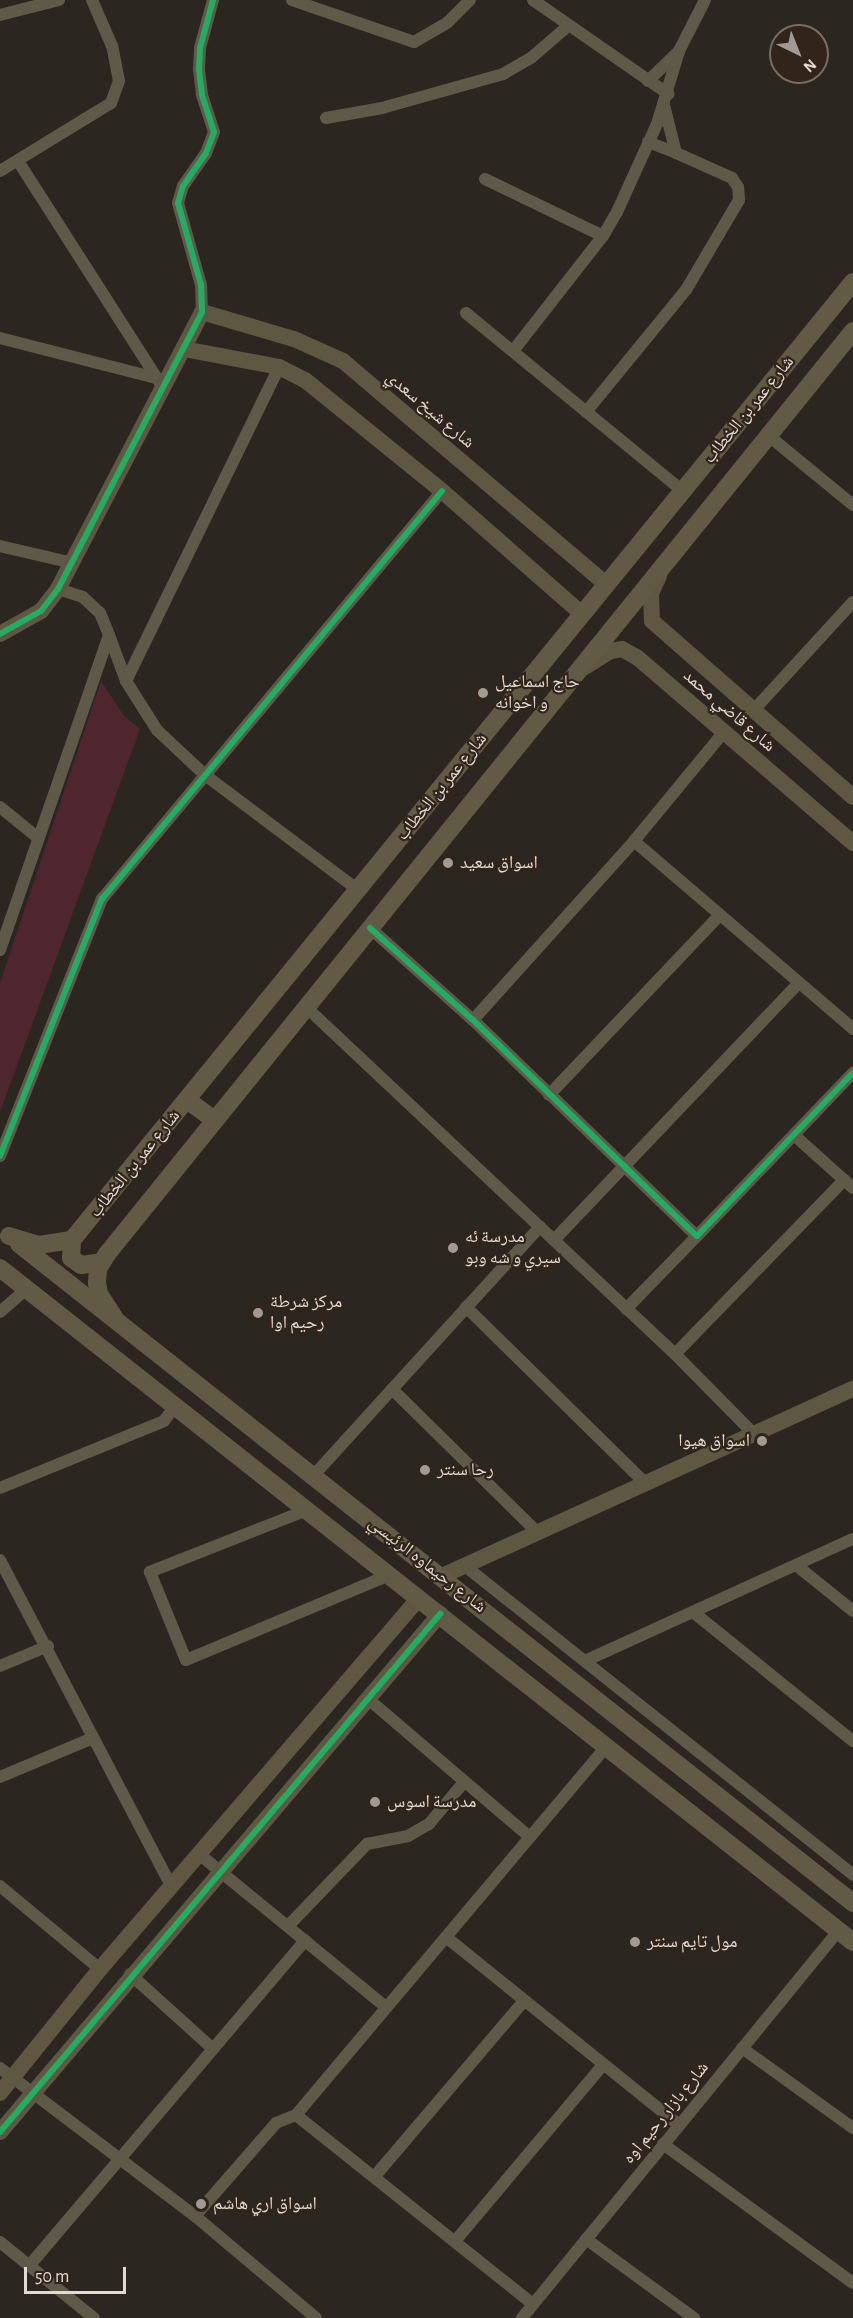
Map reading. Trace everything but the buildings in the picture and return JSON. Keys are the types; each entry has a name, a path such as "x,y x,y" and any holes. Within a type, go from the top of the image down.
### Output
{"main road":[{"name":"شارع عمر بن الخطاب","path":"72,1240 853,282"},
{"name":"شارع عمر بن الخطاب","path":"102,1262 853,331"},
{"path":"805,340 830,360"},
{"path":"427,806 452,827"},
{"path":"187,1100 215,1120"},
{"path":"4,1232 39,1245 72,1240 71,1258 81,1265 102,1262"},
{"name":"شارع رحيماوه الرئيسي","path":"4,1232 853,1903"},
{"path":"102,1262 98,1269 99,1294 114,1317"},
{"name":"شارع رحيماوه الرئيسي","path":"0,1268 853,1942"},
{"path":"243,1460 255,1459 268,1452 262,1434"},
{"path":"277,1487 278,1464 285,1460 299,1463"}],"street":[{"path":"0,15 59,0"},
{"path":"0,171 111,103 119,81 112,46 92,0"},
{"path":"0,634 41,611 58,589 69,561 159,383 184,349 202,312 201,285 178,203 183,186 206,153 214,132 202,93 199,69 200,48 213,0"},
{"path":"292,0 401,41 414,42 448,22 470,0"},
{"path":"533,0 648,81 666,100 676,153"},
{"path":"513,351 603,236 648,142 666,100 679,51 705,0"},
{"path":"326,118 382,108 503,74 531,58 568,26"},
{"path":"648,81 679,51"},
{"path":"586,412 686,290 739,200 738,187 732,178 648,142"},
{"path":"18,161 159,383"},
{"path":"485,179 603,236"},
{"name":"شارع شيخ سعدي","path":"202,312 294,339 343,362 607,585"},
{"path":"466,313 683,491"},
{"path":"0,338 159,383"},
{"path":"184,349 279,367 305,380 442,491 582,614"},
{"path":"126,681 279,367"},
{"path":"769,436 853,505"},
{"path":"0,1156 102,899 442,491"},
{"path":"0,546 69,561"},
{"name":"شارع قاضي محمد","path":"673,554 651,594 652,621 853,797"},
{"path":"58,589 83,597 100,613 126,681 157,730 205,775 358,890"},
{"path":"753,711 850,609"},
{"path":"0,950 109,635"},
{"name":"شارع قاضي محمد","path":"573,678 597,657 622,649 638,658 853,843"},
{"path":"473,1020 634,841 724,732"},
{"path":"0,807 39,838"},
{"path":"634,841 853,1029"},
{"path":"549,1095 720,915"},
{"path":"370,928 473,1020 697,1236"},
{"path":"554,1240 799,983"},
{"path":"306,1007 675,1354 754,1434"},
{"path":"626,1309 853,1073"},
{"path":"675,1354 849,1184 794,1135"},
{"path":"314,1475 540,1227"},
{"path":"0,1312 26,1289"},
{"path":"466,1307 645,1484"},
{"path":"392,1389 538,1533"},
{"path":"442,1576 853,1389"},
{"path":"0,1488 165,1421 175,1406"},
{"path":"307,1510 150,1572 186,1660 389,1575"},
{"path":"587,1660 853,1539"},
{"path":"0,1560 48,1646 93,1738 171,1886"},
{"path":"796,1565 853,1611"},
{"path":"465,1566 587,1660 853,1875"},
{"path":"0,2093 5,2072 100,1969 419,1598"},
{"path":"693,1612 853,1741"},
{"path":"0,2132 130,1974 440,1614"},
{"path":"403,1618 425,1633"},
{"path":"0,1666 48,1646"},
{"path":"367,1698 530,1837"},
{"path":"0,1777 93,1738"},
{"path":"195,2216 276,2122 296,2115 606,1747"},
{"path":"288,1926 367,1844 408,1836 429,1824 464,1782"},
{"path":"199,1854 386,2007"},
{"path":"0,1886 100,1969"},
{"name":"شارع بازار رحيم اوه","path":"522,2318 839,1930"},
{"path":"446,1937 523,2002 680,2125"},
{"path":"29,2266 304,1940"},
{"path":"130,1974 213,2049"},
{"path":"375,2176 523,2002"},
{"path":"742,2048 853,2128"},
{"path":"456,2240 603,2065"},
{"path":"5,2072 118,2161 195,2216 315,2318"},
{"path":"296,2115 456,2240 533,2304"},
{"path":"663,2144 853,2283"},
{"path":"586,2240 694,2318"},
{"path":"0,2242 94,2318"}],"shaded area":[{"path":"101,681 124,716 140,729 0,1112 0,983"}],"cycle path":[{"path":"0,634 41,611 58,589 202,312 201,285 178,203 183,186 206,153 214,132 202,94 199,69 200,48 213,0"},
{"path":"0,1156 102,899 442,491"},
{"path":"370,928 473,1020 697,1236 853,1073"},
{"path":"0,2132 440,1614"}],"place":[{"name":"حاج اسماعيل و اخوانه","path":"483,693"},
{"name":"اسواق سعيد","path":"448,863"},
{"name":"مدرسة ئه سيري و شه وبو","path":"453,1248"},
{"name":"مركز شرطة رحيم اوا","path":"258,1313"},
{"name":"اسواق هيوا","path":"762,1441"},
{"name":"رحا سنتر","path":"425,1470"},
{"name":"مدرسة اسوس","path":"375,1802"},
{"name":"مول تايم سنتر","path":"635,1942"},
{"name":"اسواق اري هاشم","path":"201,2204"}]}
